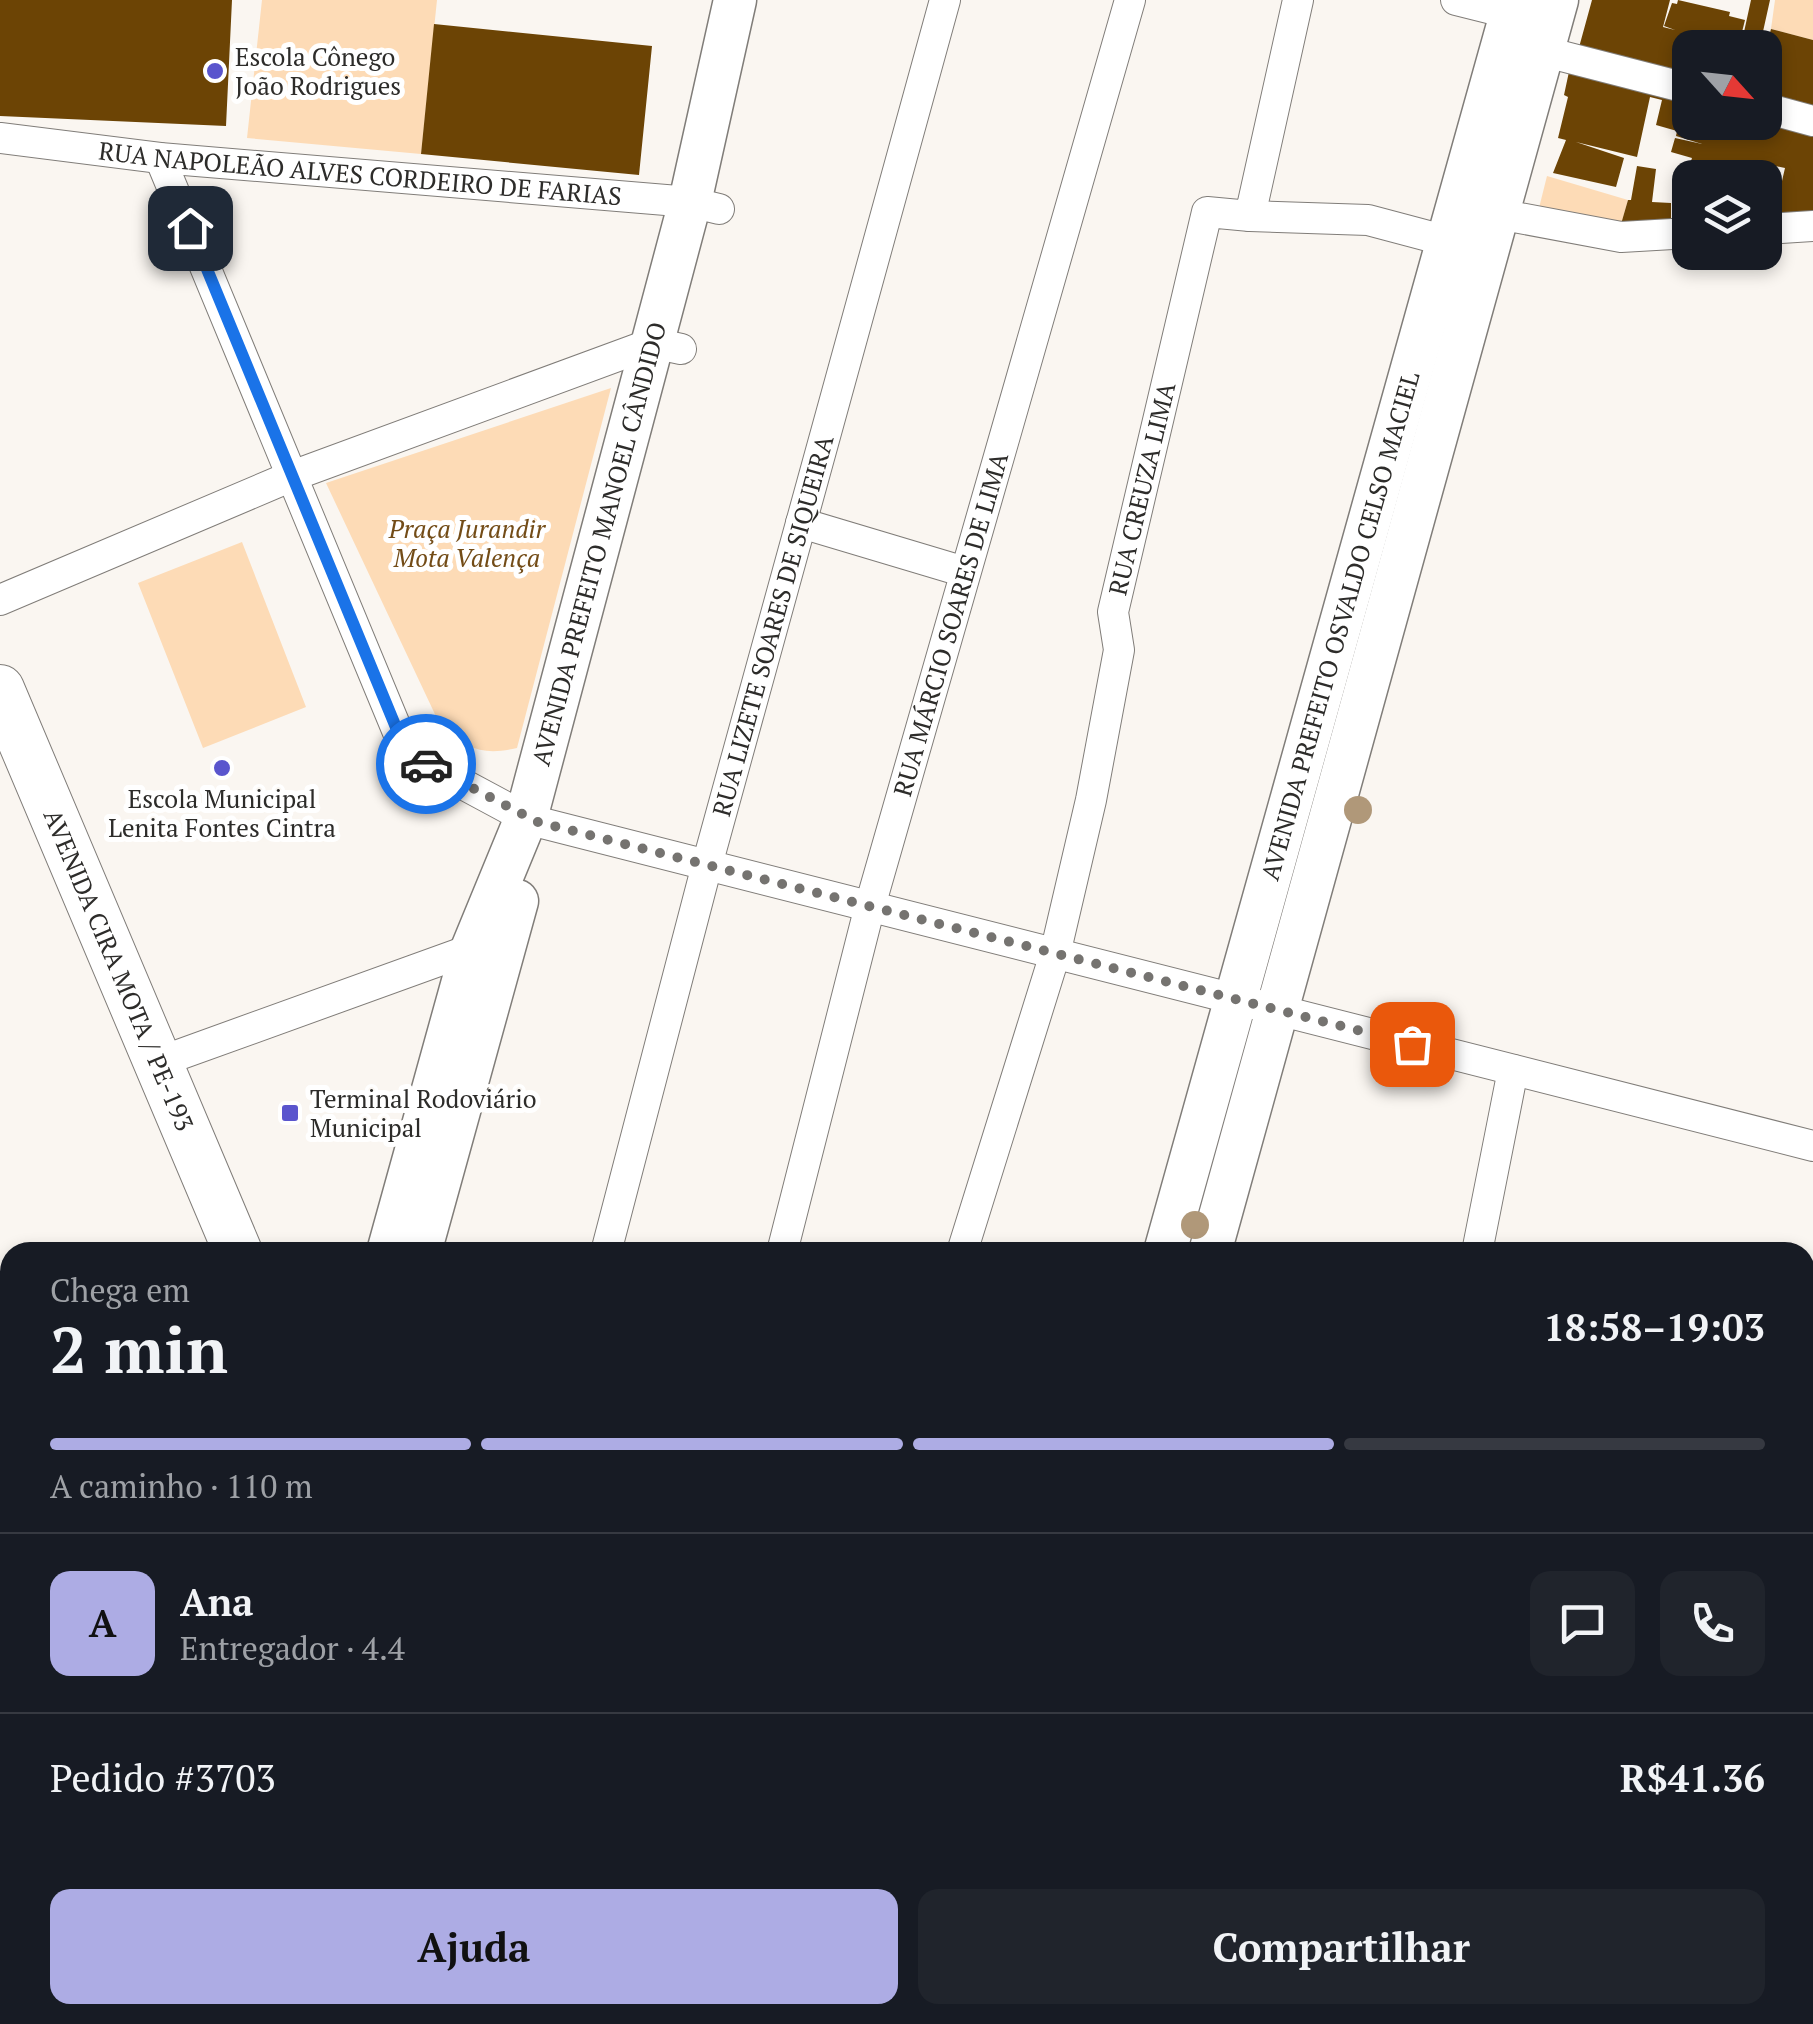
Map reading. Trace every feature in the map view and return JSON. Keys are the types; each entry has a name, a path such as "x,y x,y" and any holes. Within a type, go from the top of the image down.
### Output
{"main road":[{"name":"AVENIDA CIRA MOTA / PE-193","path":"0,690 234,1242"}],"street":[{"name":"AVENIDA PREFEITO MANOEL CÂNDIDO","path":"704,205 735,0"},
{"name":"AVENIDA PREFEITO MANOEL CÂNDIDO","path":"423,1242 532,820 765,0"},
{"name":"RUA LIZETE SOARES DE SIQUEIRA","path":"609,1242 945,0"},
{"name":"RUA MÁRCIO SOARES DE LIMA","path":"785,1242 870,906 1130,0"},
{"path":"1298,0 1250,216 1368,220 1447,240"},
{"path":"1456,0 1514,7"},
{"name":"AVENIDA PREFEITO OSVALDO CELSO MACIEL","path":"1213,1242 1557,0"},
{"name":"AVENIDA PREFEITO OSVALDO CELSO MACIEL","path":"1168,1242 1514,7"},
{"path":"1542,51 1672,84"},
{"path":"1782,113 1813,121"},
{"name":"RUA NAPOLEÃO ALVES CORDEIRO DE FARIAS","path":"0,138 160,158 704,205"},
{"path":"160,158 407,754 532,820 1813,1146"},
{"name":"RUA CREUZA LIMA","path":"965,1242 1056,954 1091,800 1119,650 1112,612 1207,212 1250,216"},
{"path":"1498,214 1620,237 1672,234"},
{"path":"1782,228 1813,226"},
{"path":"0,600 292,476 667,346"},
{"path":"801,523 965,572"},
{"name":"AVENIDA PREFEITO MANOEL CÂNDIDO","path":"391,1242 472,949 532,820"},
{"path":"160,1062 472,949"},
{"path":"1479,1242 1514,1070"}],"green space":[{"path":"262,0 437,0 421,154 247,138"},
{"path":"1775,0 1813,0 1813,40 1771,29"},
{"path":"1547,176 1628,200 1619,231 1539,208"},
{"name":"Praça Jurandir Mota Valença","path":"611,388 517,748 476,749 441,727 326,483"},
{"path":"242,542 306,707 203,748 138,583"}],"building":[{"path":"0,0 232,0 226,126 0,116"},
{"path":"1592,0 1670,0 1663,27 1675,30 1672,75 1578,51"},
{"path":"1678,0 1730,12 1729,16 1745,20 1742,30 1675,30 1664,26 1672,3 1677,4"},
{"path":"1751,0 1770,0 1763,30 1744,30"},
{"path":"434,24 652,46 639,175 421,154"},
{"path":"1782,32 1813,40 1813,112 1782,104"},
{"path":"1570,67 1672,92 1672,130 1656,125 1662,100 1650,97 1637,157 1576,142 1624,158 1616,187 1553,173 1566,140 1558,138 1568,97 1564,95"},
{"path":"1782,124 1813,127 1813,218 1782,219 1782,160 1691,160 1671,152 1674,140 1702,144 1689,140 1782,140"},
{"path":"1637,166 1656,169 1652,202 1671,203 1672,229 1619,231 1631,200"}],"way so far":[{"path":"426,764 538,822 1412,1044"}],"place":[{"name":"Escola Cônego João Rodrigues","path":"215,71"},
{"name":"Escola Municipal Lenita Fontes Cintra","path":"222,768"},
{"name":"Terminal Rodoviário Municipal","path":"290,1113"}],"route":[{"path":"190,228 407,754 426,764"}]}
